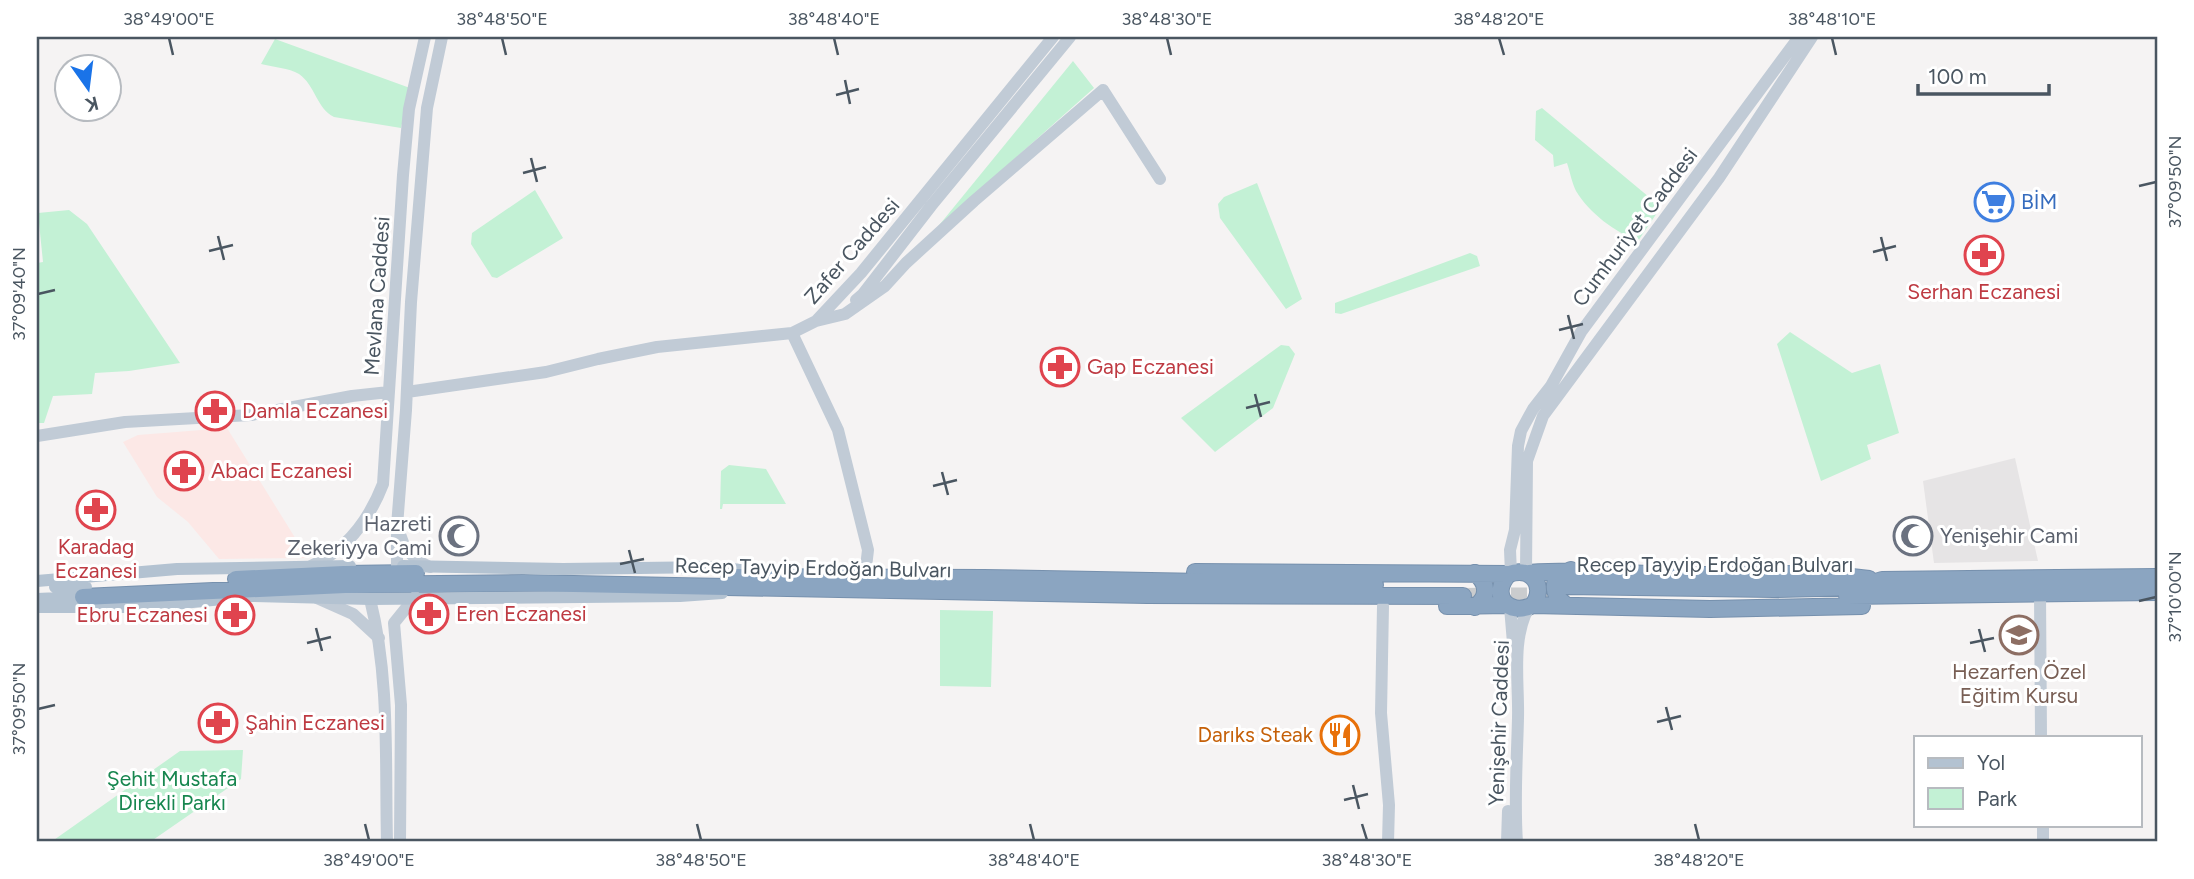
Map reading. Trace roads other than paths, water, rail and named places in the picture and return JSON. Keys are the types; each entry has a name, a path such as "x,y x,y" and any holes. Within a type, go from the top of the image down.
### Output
{"highway":[{"path":"1567,596 1556,595 1555,583 1559,575 1573,570"},
{"path":"1149,588 1196,571 1519,573 1573,570 1675,575 1779,573 1882,580"},
{"name":"Recep Tayyip Erdoğan Bulvarı","path":"85,592 344,574 521,573 725,577 801,582 1466,596"},
{"path":"1466,596 1481,602 1486,590 1485,583 1475,573"},
{"path":"1519,573 1537,582 1538,595 1531,606"},
{"path":"1509,606 1500,589 1502,583 1519,573"},
{"name":"Recep Tayyip Erdoğan Bulvarı","path":"85,592 523,583 743,588 861,576 1149,588"},
{"name":"Recep Tayyip Erdoğan Bulvarı","path":"1567,596 1859,587 1882,580 2157,578"},
{"path":"1149,588 1266,604 1383,606 1466,596 1520,610 1567,596"},
{"name":"Recep Tayyip Erdoğan Bulvarı","path":"1567,596 1779,598 2157,592"}],"main road":[{"name":"Mevlana Caddesi","path":"307,567 325,560 346,544 376,503 385,474 403,175 410,109 425,37"},
{"name":"Mevlana Caddesi","path":"397,566 397,526 411,302 427,108 442,37"},
{"name":"Zafer Caddesi","path":"816,321 861,273 1053,37"},
{"name":"Zafer Caddesi","path":"816,321 843,310 863,294 1070,37"},
{"name":"Cumhuriyet Caddesi","path":"1519,573 1510,550 1515,530 1521,431 1551,386 1581,332 1798,37"},
{"name":"Cumhuriyet Caddesi","path":"1519,573 1527,461 1543,416 1719,178 1812,37"},
{"path":"407,392 546,373 657,347 792,333 816,321 851,311 885,286 906,263 974,201 1103,90 1160,179"},
{"path":"792,333 838,430 843,447 868,550 866,567 861,576"},
{"path":"37,436 125,422 251,415 352,396 389,392"},
{"path":"397,526 405,548 418,561 431,567"},
{"path":"37,581 177,569 397,566 715,568 801,582"},
{"path":"37,607 143,607 252,596 370,599 680,596 801,582"},
{"name":"Recep Tayyip Erdoğan Bulvarı","path":"37,588 85,592"},
{"name":"Recep Tayyip Erdoğan Bulvarı","path":"37,599 85,592"},
{"path":"2040,593 2042,736"},
{"path":"400,842 401,705 394,623 415,597"},
{"path":"317,598 354,614 380,638"},
{"path":"370,599 380,638 385,712 387,842"},
{"path":"1383,606 1381,713 1389,805 1388,842"},
{"name":"Yenişehir Caddesi","path":"1507,842 1514,717 1514,652 1509,606"},
{"name":"Yenişehir Caddesi","path":"1517,842 1514,806 1518,649 1522,619 1531,606"}],"tunnel":[{"path":"1463,596 1568,595"}],"place":[{"name":"BİM","path":"1994,202"},
{"name":"Serhan Eczanesi","path":"1984,255"},
{"name":"Gap Eczanesi","path":"1060,367"},
{"name":"Damla Eczanesi","path":"215,411"},
{"name":"Abacı Eczanesi","path":"184,471"},
{"name":"Karadag Eczanesi","path":"96,510"},
{"name":"Hazreti Zekeriyya Cami","path":"459,536"},
{"name":"Yenişehir Cami","path":"1913,536"},
{"name":"Eren Eczanesi","path":"429,614"},
{"name":"Ebru Eczanesi","path":"235,615"},
{"name":"Hezarfen Özel Eğitim Kursu","path":"2019,635"},
{"name":"Şahin Eczanesi","path":"218,723"},
{"name":"Darıks Steak","path":"1340,735"}],"park label":[{"name":"Şehit Mustafa Direkli Parkı","path":"172,791"}]}
